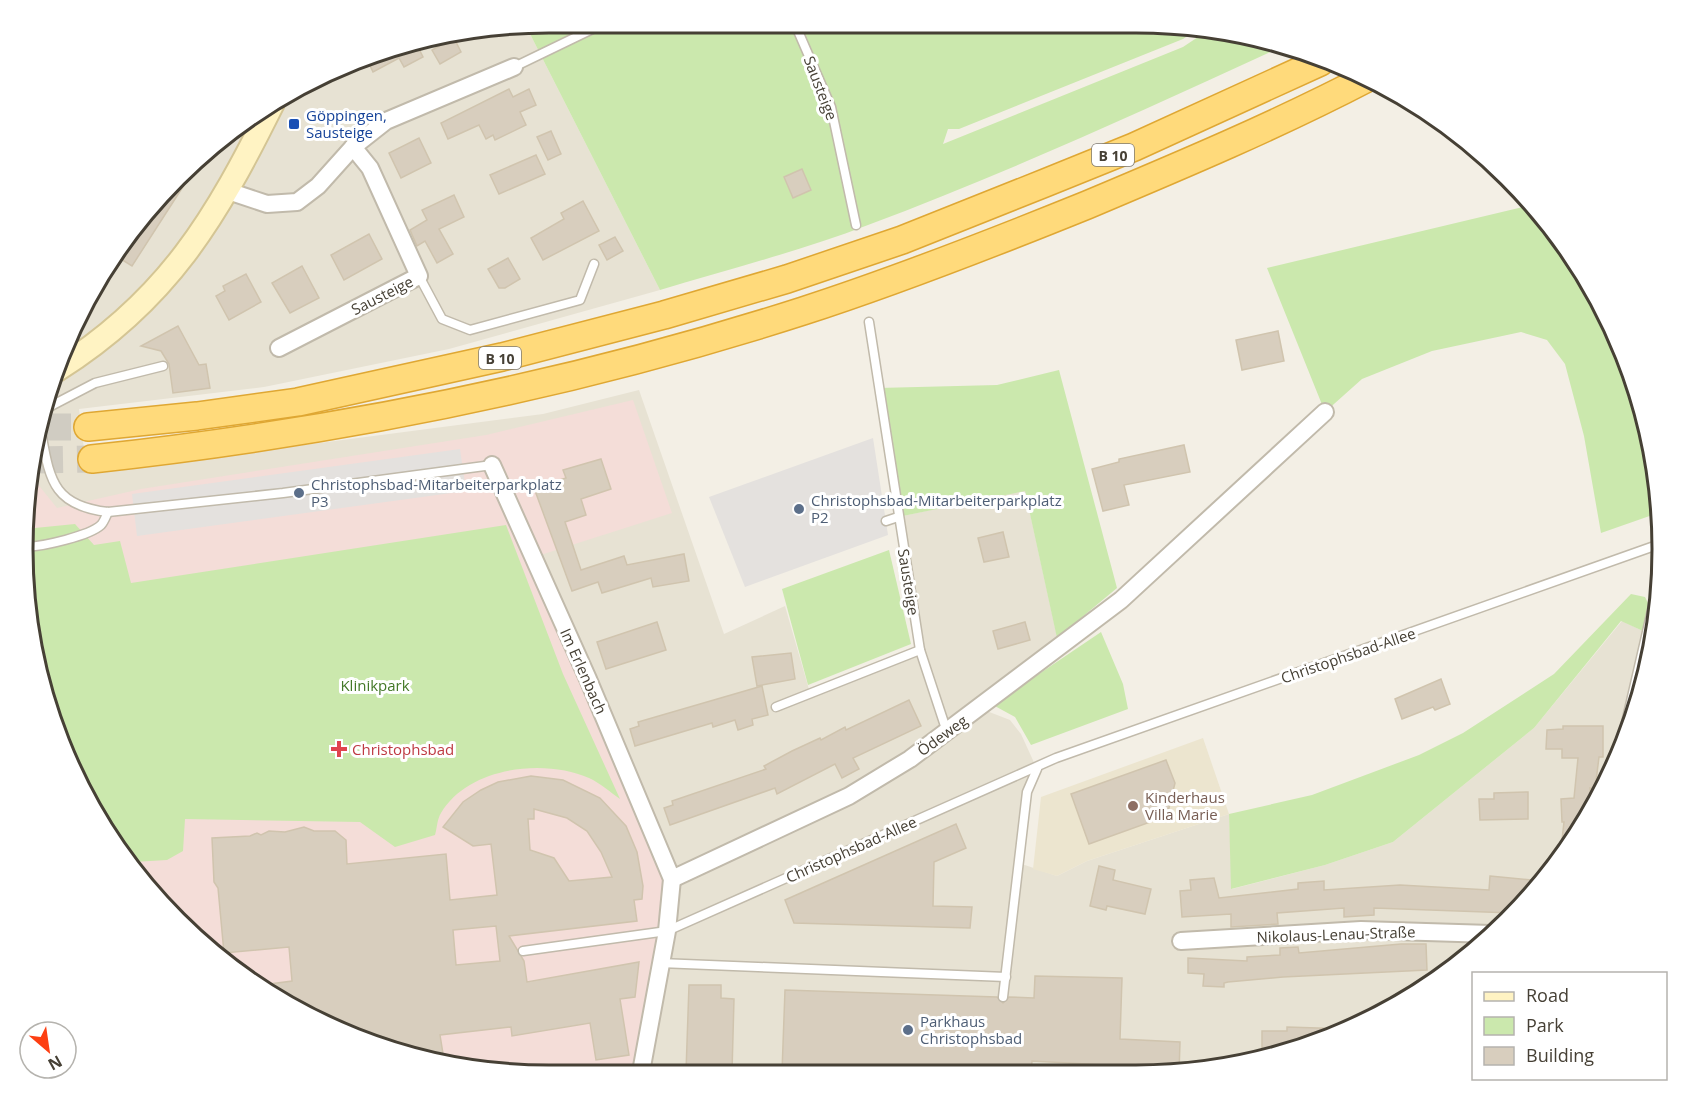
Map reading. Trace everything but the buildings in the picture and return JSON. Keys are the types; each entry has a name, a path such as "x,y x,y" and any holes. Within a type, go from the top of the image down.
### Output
{"highway":[{"name":"B 10","path":"88,427 197,416 309,399 502,357 664,315 787,279 902,240 1134,147 1314,65"},
{"name":"B 10","path":"92,459 202,447 308,431 513,389 691,345 889,282 1060,216 1263,130 1357,83"}],"main road":[{"path":"68,362 131,315 164,281 196,242 228,191 265,118"}],"street":[{"path":"228,191 267,204 297,202 318,186 353,147 386,121 514,67"},
{"name":"Sausteige","path":"279,348 419,276 370,168 353,147"},
{"name":"Ödeweg","path":"672,879 849,796 895,769 947,732 1121,600 1325,412"},
{"name":"Im Erlenbach","path":"492,465 585,673 672,879"},
{"path":"642,1065 667,931 672,879"},
{"name":"Nikolaus-Lenau-Straße","path":"1181,941 1361,930 1480,934"}],"lane":[{"path":"514,67 584,33"},
{"name":"Sausteige","path":"799,33 831,106 856,225"},
{"path":"419,276 442,319 470,330 580,300 594,264"},
{"name":"Sausteige","path":"869,321 920,650 947,732"},
{"path":"54,404 95,383 163,366"},
{"path":"43,446 47,470 61,495 84,509 108,512 283,493 492,465"},
{"path":"33,547 40,547 89,531 102,524 108,512"},
{"path":"885,521 898,517"},
{"name":"Christophsbad-Allee","path":"523,951 667,931 1037,769 1066,754 1652,547"},
{"path":"776,707 920,650"},
{"path":"1003,997 1027,792 1037,769"},
{"path":"660,963 1006,977"}],"shaded area":[{"path":"530,34 660,290 449,349 264,387 79,409 87,473 543,414 639,390 724,634 785,606 810,693 920,650 898,517 1025,490 1059,646 979,708 1010,720 1021,734 1037,769 1032,776 1019,863 1057,876 1087,861 1229,814 1232,889 1325,865 1393,842 1534,728 1622,621 1643,631 1642,650 1625,715 1599,777 1565,836 1524,889 1476,937 1423,978 1364,1012 1302,1038 1237,1055 1170,1064 515,1064 482,1061 415,1047 383,1038 321,1012 262,978 235,958 184,914 161,889 120,836 102,807 86,777 60,715 43,650 37,616 34,583 34,515 37,482 51,415 60,383 86,321 120,262 161,209 184,184 209,161 262,120 321,86 352,72 383,60 448,43 482,37"},
{"name":"Christophsbad","path":"633,400 672,513 528,559 668,883 669,914 651,1065 515,1064 448,1055 383,1038 352,1026 291,996 262,978 209,937 184,914 161,889 120,836 86,777 72,746 51,683 37,616 34,583 33,549 37,483 57,508 141,489 486,435"},
{"name":"Christophsbad-Mitarbeiterparkplatz P2","path":"873,438 888,535 745,587 709,497"},
{"name":"Christophsbad-Mitarbeiterparkplatz P3","path":"460,449 466,491 137,536 132,494"},
{"name":"Kinderhaus Villa Marie","path":"1203,738 1229,814 1087,861 1057,876 1033,869 1041,797"}],"green space":[{"path":"1136,33 1188,36 959,129 948,129 943,144 1183,47 1199,37 1272,51 1074,141 920,205 817,243 660,290 530,34"},
{"path":"1522,207 1565,262 1599,321 1613,352 1625,383 1642,448 1651,515 1601,533 1584,436 1565,364 1547,340 1521,332 1432,351 1362,379 1325,412 1267,268"},
{"path":"1059,370 1117,588 1057,638 1025,491 898,517 878,388 997,385"},
{"name":"Klinikpark","path":"75,524 94,545 120,541 131,583 506,525 563,674 620,799 589,778 571,772 530,768 488,776 469,785 453,797 440,815 435,835 395,847 360,822 185,819 183,851 167,860 139,862 102,807 86,777 60,715 43,650 37,616 34,528"},
{"path":"889,550 911,644 808,685 782,589"},
{"path":"1631,594 1645,597 1648,603 1643,631 1621,621 1534,728 1393,842 1325,865 1231,889 1229,814 1312,795 1419,755 1463,733 1554,674"},
{"path":"1101,632 1123,684 1128,709 1031,745 1015,717 993,705"}],"tunnel":[{"path":"48,427 88,427"},
{"path":"41,460 92,459"}],"place":[{"name":"Göppingen, Sausteige","path":"294,124"},
{"name":"Christophsbad-Mitarbeiterparkplatz P3","path":"299,493"},
{"name":"Christophsbad-Mitarbeiterparkplatz P2","path":"799,509"},
{"name":"Christophsbad","path":"339,749"},
{"name":"Kinderhaus Villa Marie","path":"1133,806"},
{"name":"Parkhaus Christophsbad","path":"908,1030"}]}
